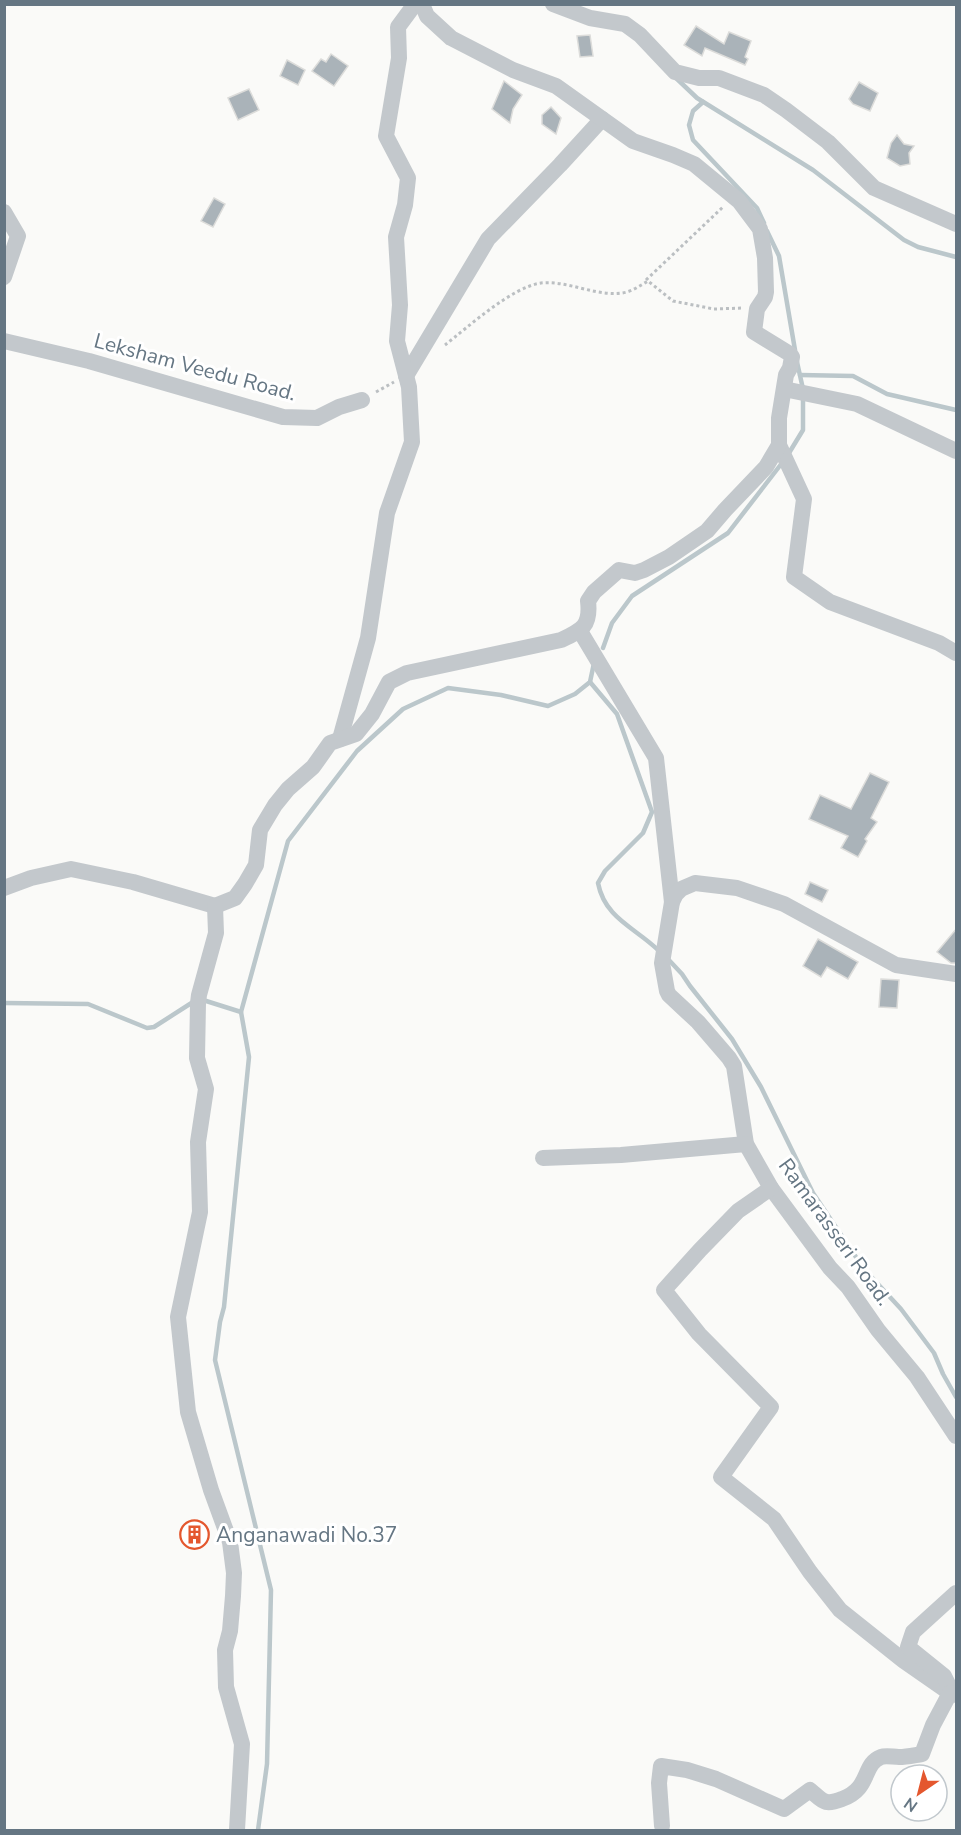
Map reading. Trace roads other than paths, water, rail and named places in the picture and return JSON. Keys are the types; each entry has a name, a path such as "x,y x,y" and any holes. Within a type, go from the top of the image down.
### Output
{"street":[{"path":"340,739 368,638 387,513 412,442 409,387 397,341 400,305 396,237 405,205 408,178 386,136 399,58 398,27 414,4"},
{"path":"422,4 427,16 451,38 513,70 556,86 633,141 673,154 694,164 747,210 760,229 766,276 765,297 757,309 754,332 792,357 786,375 779,418 779,445 804,500 794,577 830,602 939,643 957,653"},
{"path":"553,4 590,18 625,24 640,35 675,72 699,78 719,78 764,95 828,142 874,188 957,224"},
{"path":"406,376 488,239 561,165 602,119"},
{"path":"4,212 18,236 4,277"},
{"name":"Leksham Veedu Road.","path":"4,342 89,361 283,417 317,418 339,407 362,400"},
{"path":"784,389 857,404 957,451"},
{"path":"4,888 31,878 71,868 133,882 215,906 235,898 256,865 261,830 275,805 288,789 313,767 330,743 356,734 372,714 389,682 407,673 550,643 580,631 588,621 588,601 594,592 619,570 635,573 644,570 669,557 707,531 766,467 779,445"},
{"name":"Ramarasseri Road.","path":"580,631 656,758 672,902 663,963 667,991 698,1022 734,1066 746,1144 771,1188 830,1268 848,1287 878,1330 917,1377 957,1436"},
{"path":"672,902 676,894 695,883 737,888 784,904 896,965 957,974"},
{"path":"215,906 216,933 198,999 197,1058 206,1089 198,1142 200,1212 178,1313 188,1412 211,1490 230,1542 233,1563 230,1630 225,1650 226,1687 242,1744 237,1830"},
{"path":"543,1158 746,1144"},
{"path":"771,1188 738,1211 664,1290 699,1334 771,1407 721,1477 774,1519 810,1572 840,1610 904,1661 953,1694"},
{"path":"953,1694 944,1676 908,1647 912,1632 957,1593"},
{"path":"662,1826 661,1766 687,1770 716,1779 784,1809 810,1790 820,1799 831,1803 853,1796 864,1782 871,1763 882,1756 900,1757 922,1754 933,1725 953,1694"}],"waterway":[{"path":"676,78 697,98 813,170 904,240 918,247 956,257"},
{"path":"703,102 693,111 689,125 693,140 757,208 764,223"},
{"path":"767,231 779,256 795,350"},
{"path":"797,362 803,389"},
{"path":"800,375 853,376 887,394 956,410"},
{"path":"789,453 803,430 803,397"},
{"path":"603,648 612,623 632,596 728,533 782,463"},
{"path":"258,1830 267,1764 271,1590 215,1360 224,1307 249,1057 241,1012 288,841 357,751 403,709 448,688 501,695 548,706 575,694 590,682 594,663"},
{"path":"590,682 617,714 652,812 643,833 605,871 598,883 607,906 614,914 659,951"},
{"path":"667,958 732,1039 761,1087 813,1193 864,1269 901,1309 934,1353 956,1397"},
{"path":"203,1000 241,1012"},
{"path":"4,1003 88,1004 147,1028 154,1027 193,1002"}],"place":[{"name":"Anganawadi No.37","path":"195,1535"}]}
